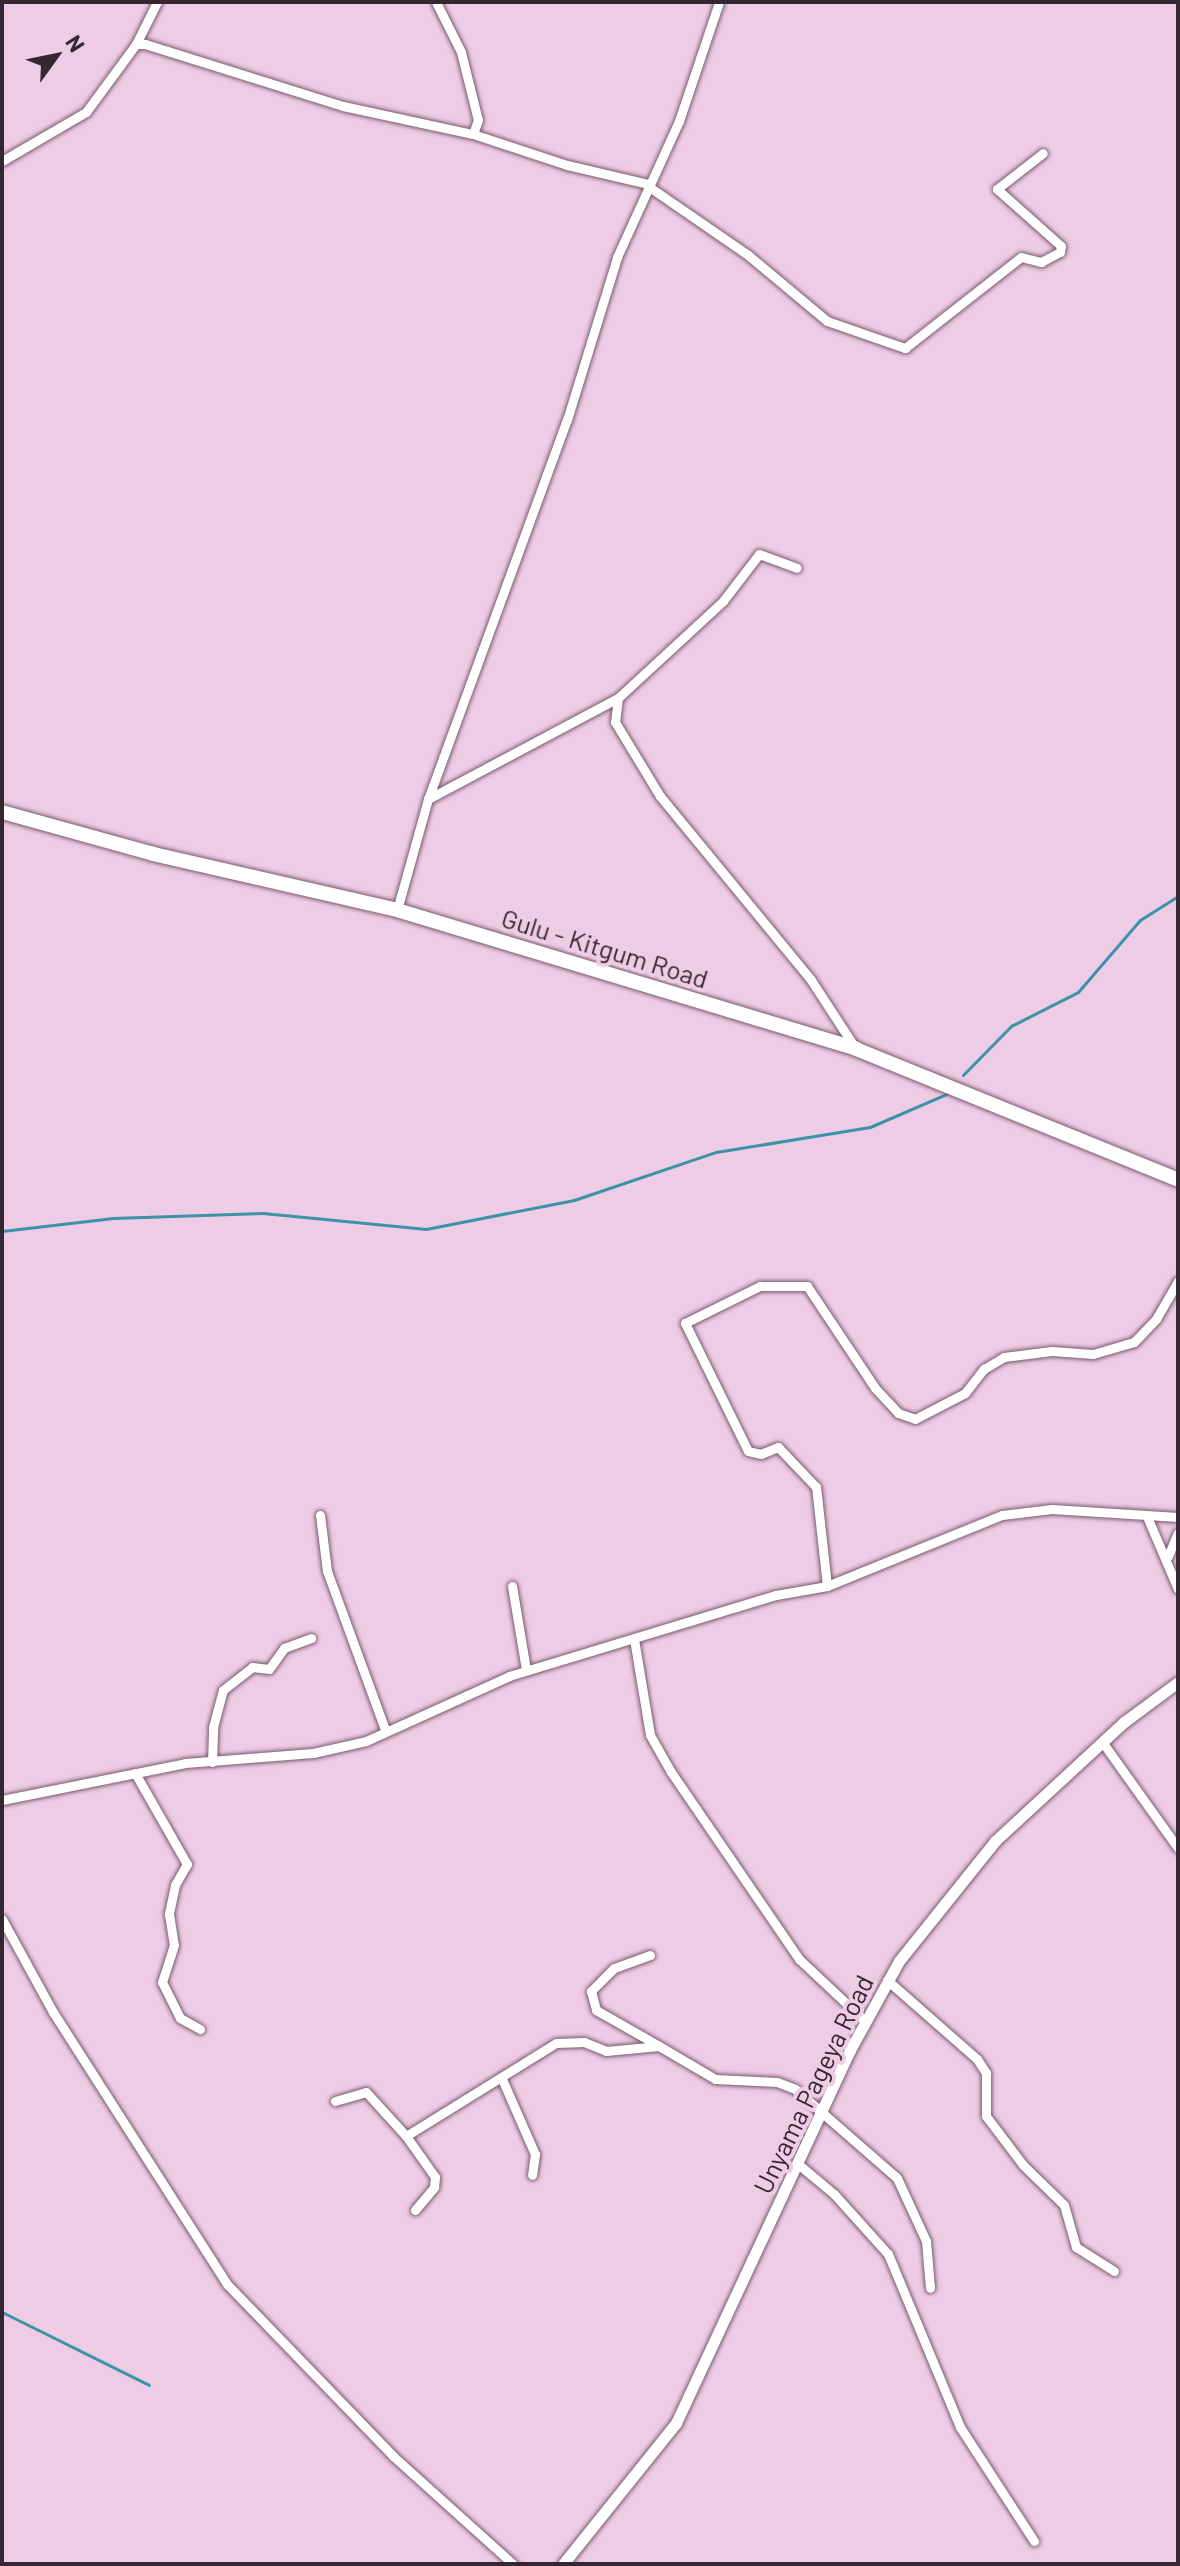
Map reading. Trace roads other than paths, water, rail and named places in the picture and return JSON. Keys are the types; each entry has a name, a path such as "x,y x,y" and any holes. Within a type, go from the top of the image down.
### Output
{"main road":[{"name":"Gulu - Kitgum Road","path":"2,812 153,854 397,910 856,1049 1178,1180"}],"street":[{"path":"2,161 86,112 136,44 157,2"},
{"path":"436,2 461,52 477,115 473,134"},
{"path":"397,910 428,799 562,433 617,257 679,121 719,2"},
{"path":"136,44 168,47 343,106 473,134 648,185 748,255 827,321 905,348 1021,257 1041,262 1060,252 1061,246 997,189 1043,153"},
{"path":"428,799 618,698 723,601 759,554 797,568"},
{"path":"618,698 615,722 660,796 811,980 856,1049"},
{"path":"827,1586 816,1487 778,1447 761,1454 748,1451 685,1323 760,1286 807,1286 875,1388 898,1413 915,1419 965,1393 984,1369 1004,1357 1052,1351 1093,1354 1134,1342 1156,1319 1178,1281"},
{"path":"2,1800 135,1773 313,1753 386,1732 526,1670 776,1595 827,1586 1002,1515 1052,1509 1148,1519 1178,1517"},
{"path":"320,1515 327,1571 386,1732"},
{"path":"1148,1519 1168,1556 1178,1589"},
{"path":"1168,1556 1178,1533"},
{"path":"512,1586 526,1670"},
{"path":"212,1762 213,1727 223,1690 252,1667 269,1669 284,1648 311,1638"},
{"path":"634,1639 650,1735 671,1772 799,1959 864,2020"},
{"name":"Unyama Pageya Road","path":"563,2564 672,2429 864,2020 887,1980 995,1841 1103,1743 1178,1682"},
{"path":"1103,1743 1178,1848"},
{"path":"135,1773 187,1864 175,1885 169,1914 174,1945 162,1982 180,2018 200,2029"},
{"path":"2,1919 53,2012 227,2284 393,2456 513,2564"},
{"path":"650,1955 614,1968 591,1991 596,2010 715,2079 777,2082 795,2089 908,2193 926,2241 930,2288"},
{"path":"887,1980 977,2059 986,2073 986,2116 1023,2165 1064,2205 1076,2247 1114,2271"},
{"path":"406,2136 556,2043 584,2042 606,2051 659,2046"},
{"path":"502,2079 535,2154 530,2162 532,2175"},
{"path":"335,2101 366,2092 406,2136 435,2177 434,2187 415,2210"},
{"path":"798,2164 834,2194 888,2254 960,2427 1034,2541"}],"waterway":[{"path":"963,1075 1011,1026 1078,992 1140,920 1178,896"},
{"path":"2,1231 113,1218 263,1213 426,1229 574,1200 716,1152 870,1127 949,1093"},
{"path":"2,2312 149,2385"}]}
